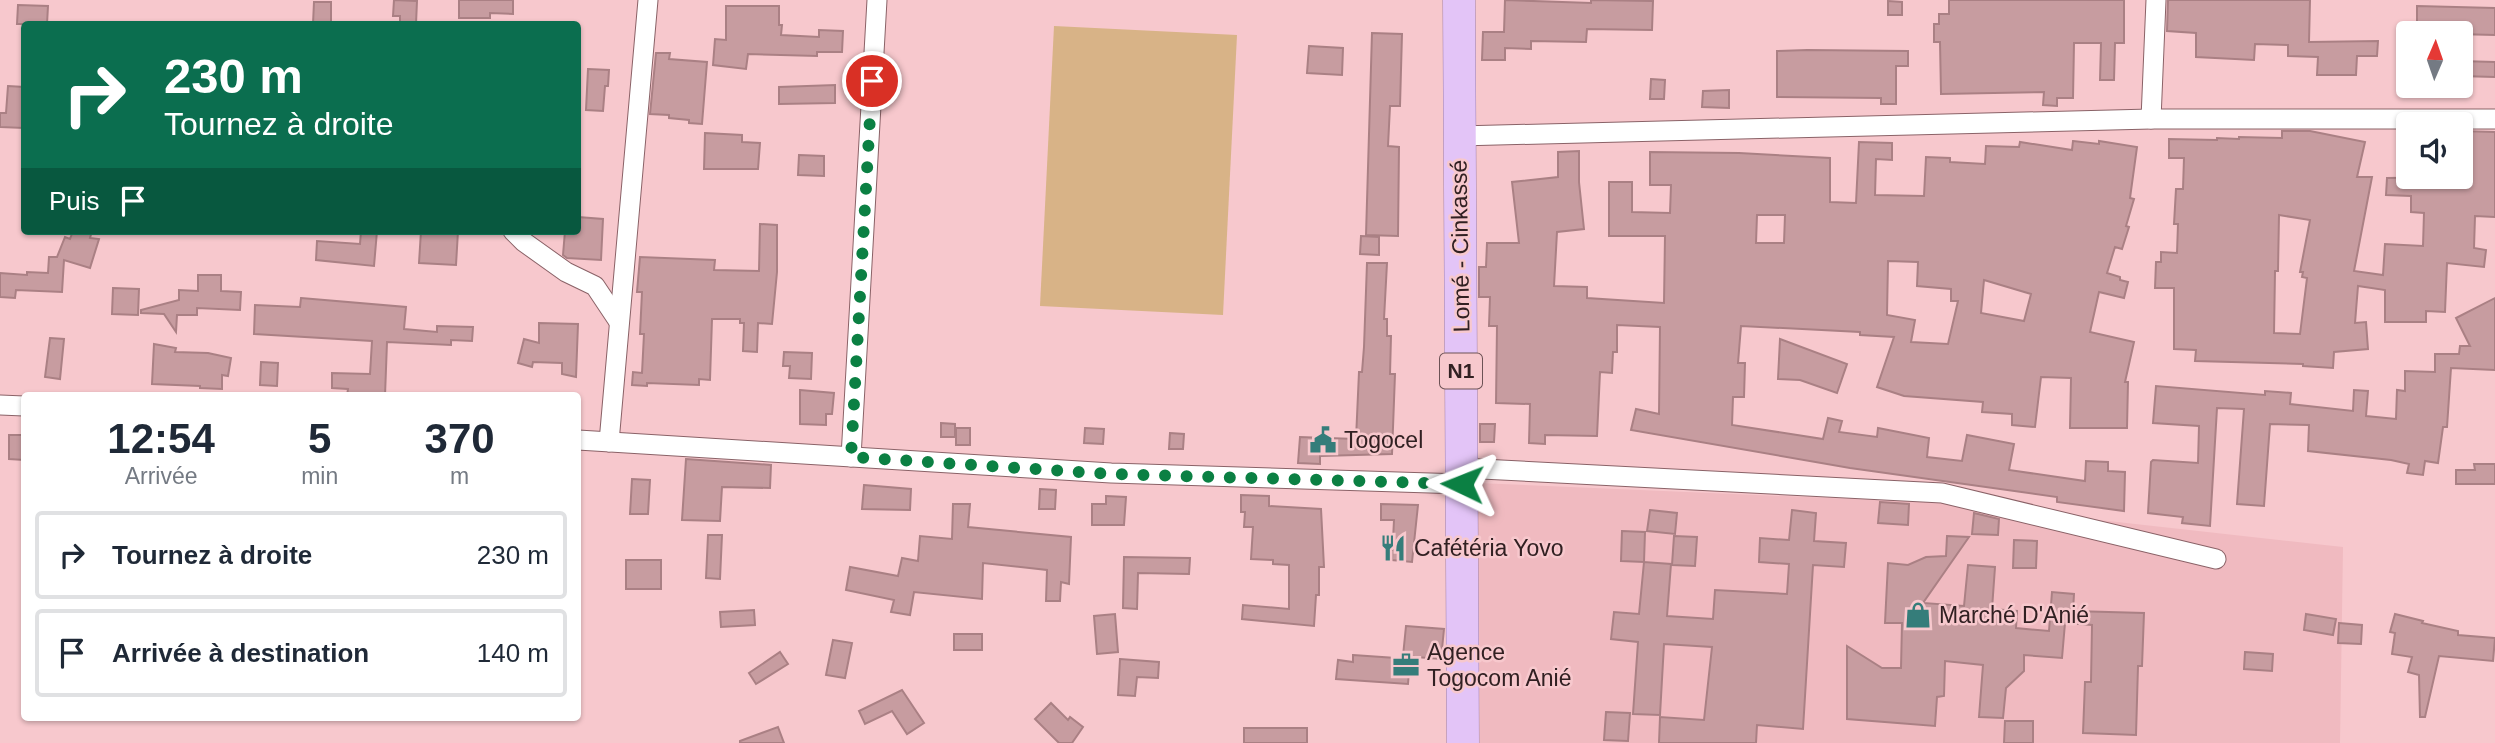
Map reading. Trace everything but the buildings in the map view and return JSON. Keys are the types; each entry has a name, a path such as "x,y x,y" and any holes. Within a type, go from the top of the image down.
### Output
{"highway":[{"name":"Lomé - Cinkassé","path":"1459,0 1463,743"}],"street":[{"path":"609,442 648,0"},
{"path":"851,457 877,0"},
{"path":"2151,119 2156,0"},
{"path":"1459,135 2151,119 2495,119"},
{"path":"517,235 566,272 595,286 620,322"},
{"path":"0,405 21,406"},
{"path":"581,440 1111,474 1462,476 1942,493 2216,559"}],"shaded area":[{"path":"1054,26 1237,35 1223,315 1040,306"},
{"name":"Marché D'Anié","path":"1477,483 1947,503 2343,547 2340,743 1480,743"}],"place":[{"name":"Togocel","path":"1323,440"},
{"name":"Cafétéria Yovo","path":"1393,548"},
{"name":"Marché D'Anié","path":"1918,615"},
{"name":"Agence Togocom Anié","path":"1406,665"}],"route":[{"path":"872,81 851,457 1111,474 1462,484"}]}
